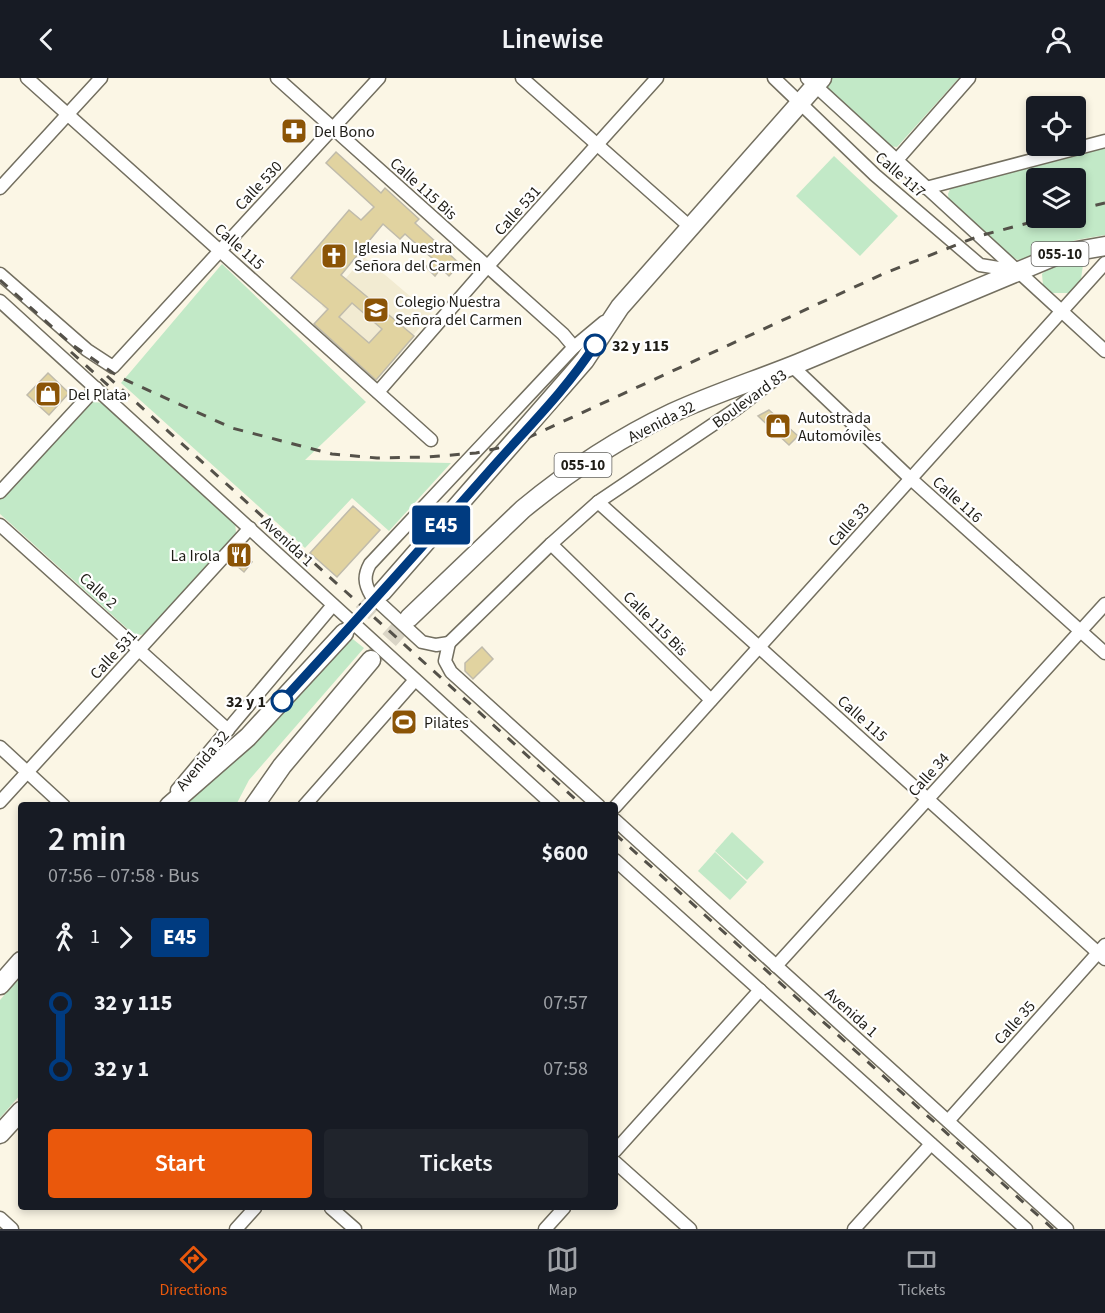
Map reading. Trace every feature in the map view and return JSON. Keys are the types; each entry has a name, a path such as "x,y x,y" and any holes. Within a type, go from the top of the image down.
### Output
{"highway":[{"path":"382,592 553,399 585,360 615,314 689,226 800,102 814,80"},
{"name":"Boulevard 83","path":"792,366 1060,254 1105,246"},
{"name":"Avenida 32","path":"409,618 523,509 560,480 626,438 671,413 792,366"},
{"name":"Avenida 32","path":"174,802 248,737 344,633"},
{"path":"257,802 282,766 371,660"},
{"path":"2,978 18,965"},
{"path":"0,1134 18,1114"}],"street":[{"name":"Calle 115","path":"27,78 431,440"},
{"path":"0,188 101,78"},
{"name":"Calle 115 Bis","path":"277,78 563,334 574,347"},
{"name":"Calle 530","path":"0,274 87,351 113,367 379,78"},
{"path":"522,78 689,226"},
{"name":"Calle 531","path":"378,392 657,78"},
{"name":"Calle 117","path":"774,78 875,175 980,265 1018,271"},
{"path":"896,161 969,78"},
{"name":"Calle 117","path":"814,80 896,161 1105,351"},
{"path":"926,188 1105,141"},
{"name":"Calle 33","path":"618,804 1105,263"},
{"name":"Avenida 1","path":"0,301 550,802"},
{"path":"595,802 451,672 445,661 449,643 429,644 418,639 371,595 365,580 370,564 574,347 615,314"},
{"name":"Calle 116","path":"792,366 911,479 1105,653"},
{"name":"Boulevard 83","path":"449,643 598,502 736,409 792,366"},
{"path":"0,492 96,388"},
{"name":"Calle 115","path":"598,502 928,799 1103,952"},
{"name":"Calle 2","path":"0,525 228,730"},
{"name":"Calle 531","path":"0,802 250,528"},
{"name":"Calle 115 Bis","path":"551,544 711,700"},
{"name":"Calle 34","path":"776,966 1105,604"},
{"name":"Avenida 32","path":"167,802 333,605"},
{"path":"308,802 415,680"},
{"path":"0,747 60,802"},
{"name":"Avenida 1","path":"618,823 1067,1229"},
{"path":"618,863 1026,1229"},
{"name":"Calle 35","path":"948,1121 1103,952"},
{"path":"618,1148 760,990"},
{"path":"854,1229 931,1144"},
{"path":"618,1165 690,1229"},
{"path":"236,1229 253,1210"},
{"path":"333,1210 354,1229"},
{"path":"544,1229 562,1210"},
{"path":"0,1218 12,1229"}],"shaded area":[{"name":"Colegio Nuestra Señora del Carmen","path":"364,257 431,314 374,382 311,329 326,310 322,306"}],"green space":[{"path":"830,78 959,78 897,147 889,146 823,87"},
{"path":"1105,145 1105,235 1076,240 1018,260 949,201 948,194 951,187 1065,156 1086,156 1086,150"},
{"path":"834,156 898,216 860,256 796,196"},
{"path":"1069,258 1083,265 1081,279 1069,293 1051,293 1043,285 1042,274 1056,260"},
{"path":"222,264 366,402 305,460 451,463 389,531 352,498 305,548 121,383"},
{"path":"104,403 235,521 236,533 149,632 141,635 132,633 0,514 0,498 87,404"},
{"path":"349,636 364,648 249,780 238,802 184,802"},
{"path":"732,832 764,862 747,880 715,851"},
{"path":"715,852 747,882 730,900 698,871"},
{"path":"18,979 18,1097 0,1118 0,1000"}],"building":[{"path":"336,152 381,193 385,188 419,219 415,223 460,264 449,276 441,268 435,276 426,267 433,259 405,234 400,239 383,224 341,275 414,336 376,380 314,324 328,309 291,278 349,210 361,220 374,207 326,163","holes":["352,303 382,329 369,343 339,317"]},
{"name":"Del Plata","path":"48,373 69,393 49,415 27,395"},
{"name":"Autostrada Automóviles","path":"769,410 798,436 789,445 758,416"},
{"path":"353,506 380,530 337,577 310,553"},
{"path":"239,552 252,562 244,572 231,561"},
{"path":"482,647 493,659 473,679 465,671 465,663"}],"tunnel":[{"path":"344,633 382,592"},
{"path":"371,660 409,618"}],"railway":[{"path":"1086,208 1105,203"},
{"path":"74,346 119,377 232,428 332,454 377,458 476,453 512,445 885,273 979,236 1026,224"},
{"path":"0,280 80,352"},
{"path":"71,352 111,388"},
{"path":"107,376 579,802"},
{"path":"618,837 1053,1229"}],"bus line":[{"name":"E45","path":"282,701 539,415 595,345"}],"place":[{"name":"Del Bono","path":"294,131"},
{"name":"Iglesia Nuestra Señora del Carmen","path":"334,256"},
{"name":"Colegio Nuestra Señora del Carmen","path":"376,310"},
{"name":"32 y 115","path":"595,345"},
{"name":"Del Plata","path":"48,394"},
{"name":"Autostrada Automóviles","path":"778,426"},
{"name":"La Irola","path":"239,555"},
{"name":"32 y 1","path":"282,701"},
{"name":"Pilates","path":"404,722"}]}
